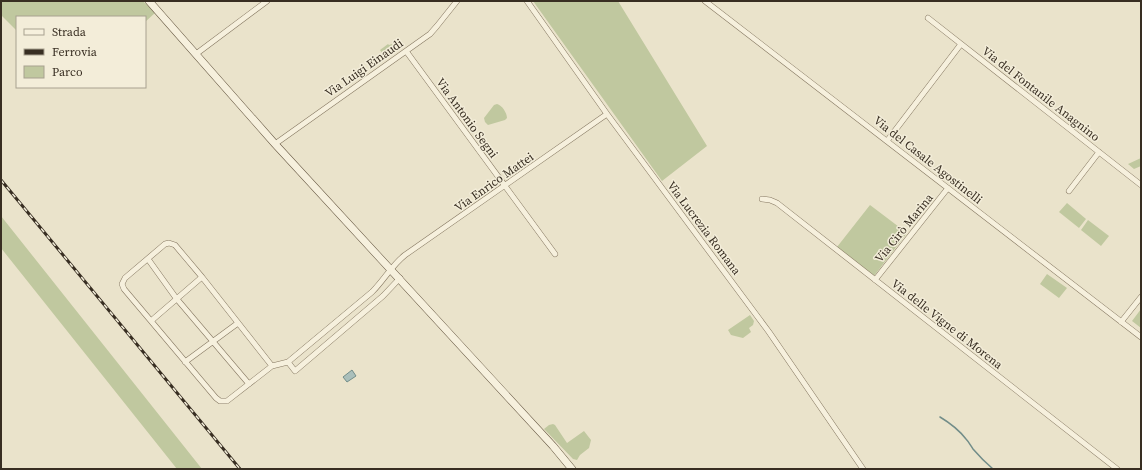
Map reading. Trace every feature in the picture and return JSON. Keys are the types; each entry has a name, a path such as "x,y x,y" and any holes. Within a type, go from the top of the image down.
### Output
{"street":[{"path":"149,1 275,144 392,268 572,469"},
{"path":"196,54 267,1"},
{"name":"Via Luigi Einaudi","path":"275,144 434,30 457,1"},
{"name":"Via Lucrezia Romana","path":"527,1 607,114 768,332 863,469"},
{"name":"Via del Casale Agostinelli","path":"705,1 1140,337"},
{"name":"Via del Fontanile Anagnino","path":"928,18 1141,185"},
{"path":"887,141 961,44"},
{"name":"Via Antonio Segni","path":"406,51 556,254"},
{"name":"Via Enrico Mattei","path":"288,362 372,292 405,255 607,114"},
{"path":"1070,191 1099,152"},
{"name":"Via Cirò Marina","path":"875,280 948,188"},
{"name":"Via delle Vigne di Morena","path":"762,199 777,203 1117,469"},
{"path":"272,366 202,277 172,243 166,244 124,279 122,286 125,290 220,401 228,400 272,366 288,362 295,371 378,300 400,278"},
{"path":"148,259 176,298 249,384"},
{"path":"151,320 202,277"},
{"path":"1121,322 1141,297"},
{"path":"186,362 238,322"}],"green space":[{"path":"1,1 143,1 155,13 146,21 146,16 16,16 16,30 1,15"},
{"path":"533,1 618,1 707,146 662,181"},
{"path":"388,44 392,44 395,49 384,56 380,50"},
{"path":"497,104 504,110 507,118 488,125 484,118 494,105"},
{"path":"1141,158 1141,166 1134,169 1128,164"},
{"path":"1067,203 1086,219 1079,228 1059,212"},
{"path":"870,205 907,233 874,276 837,247"},
{"path":"1,216 202,469 177,469 1,248"},
{"path":"1088,220 1109,236 1101,246 1081,230"},
{"path":"1047,274 1067,288 1059,298 1040,284"},
{"path":"1141,309 1141,328 1132,321"},
{"path":"750,315 754,321 753,325 749,328 751,332 743,338 731,335 728,330"},
{"path":"553,424 567,443 584,431 591,440 589,448 580,455 577,460 573,459 544,429"}],"shaded area":[{"path":"352,370 356,376 347,382 343,377"}],"waterway":[{"path":"940,417 951,424 968,441 975,452 993,469"}],"railway":[{"path":"1,180 240,469"}]}
